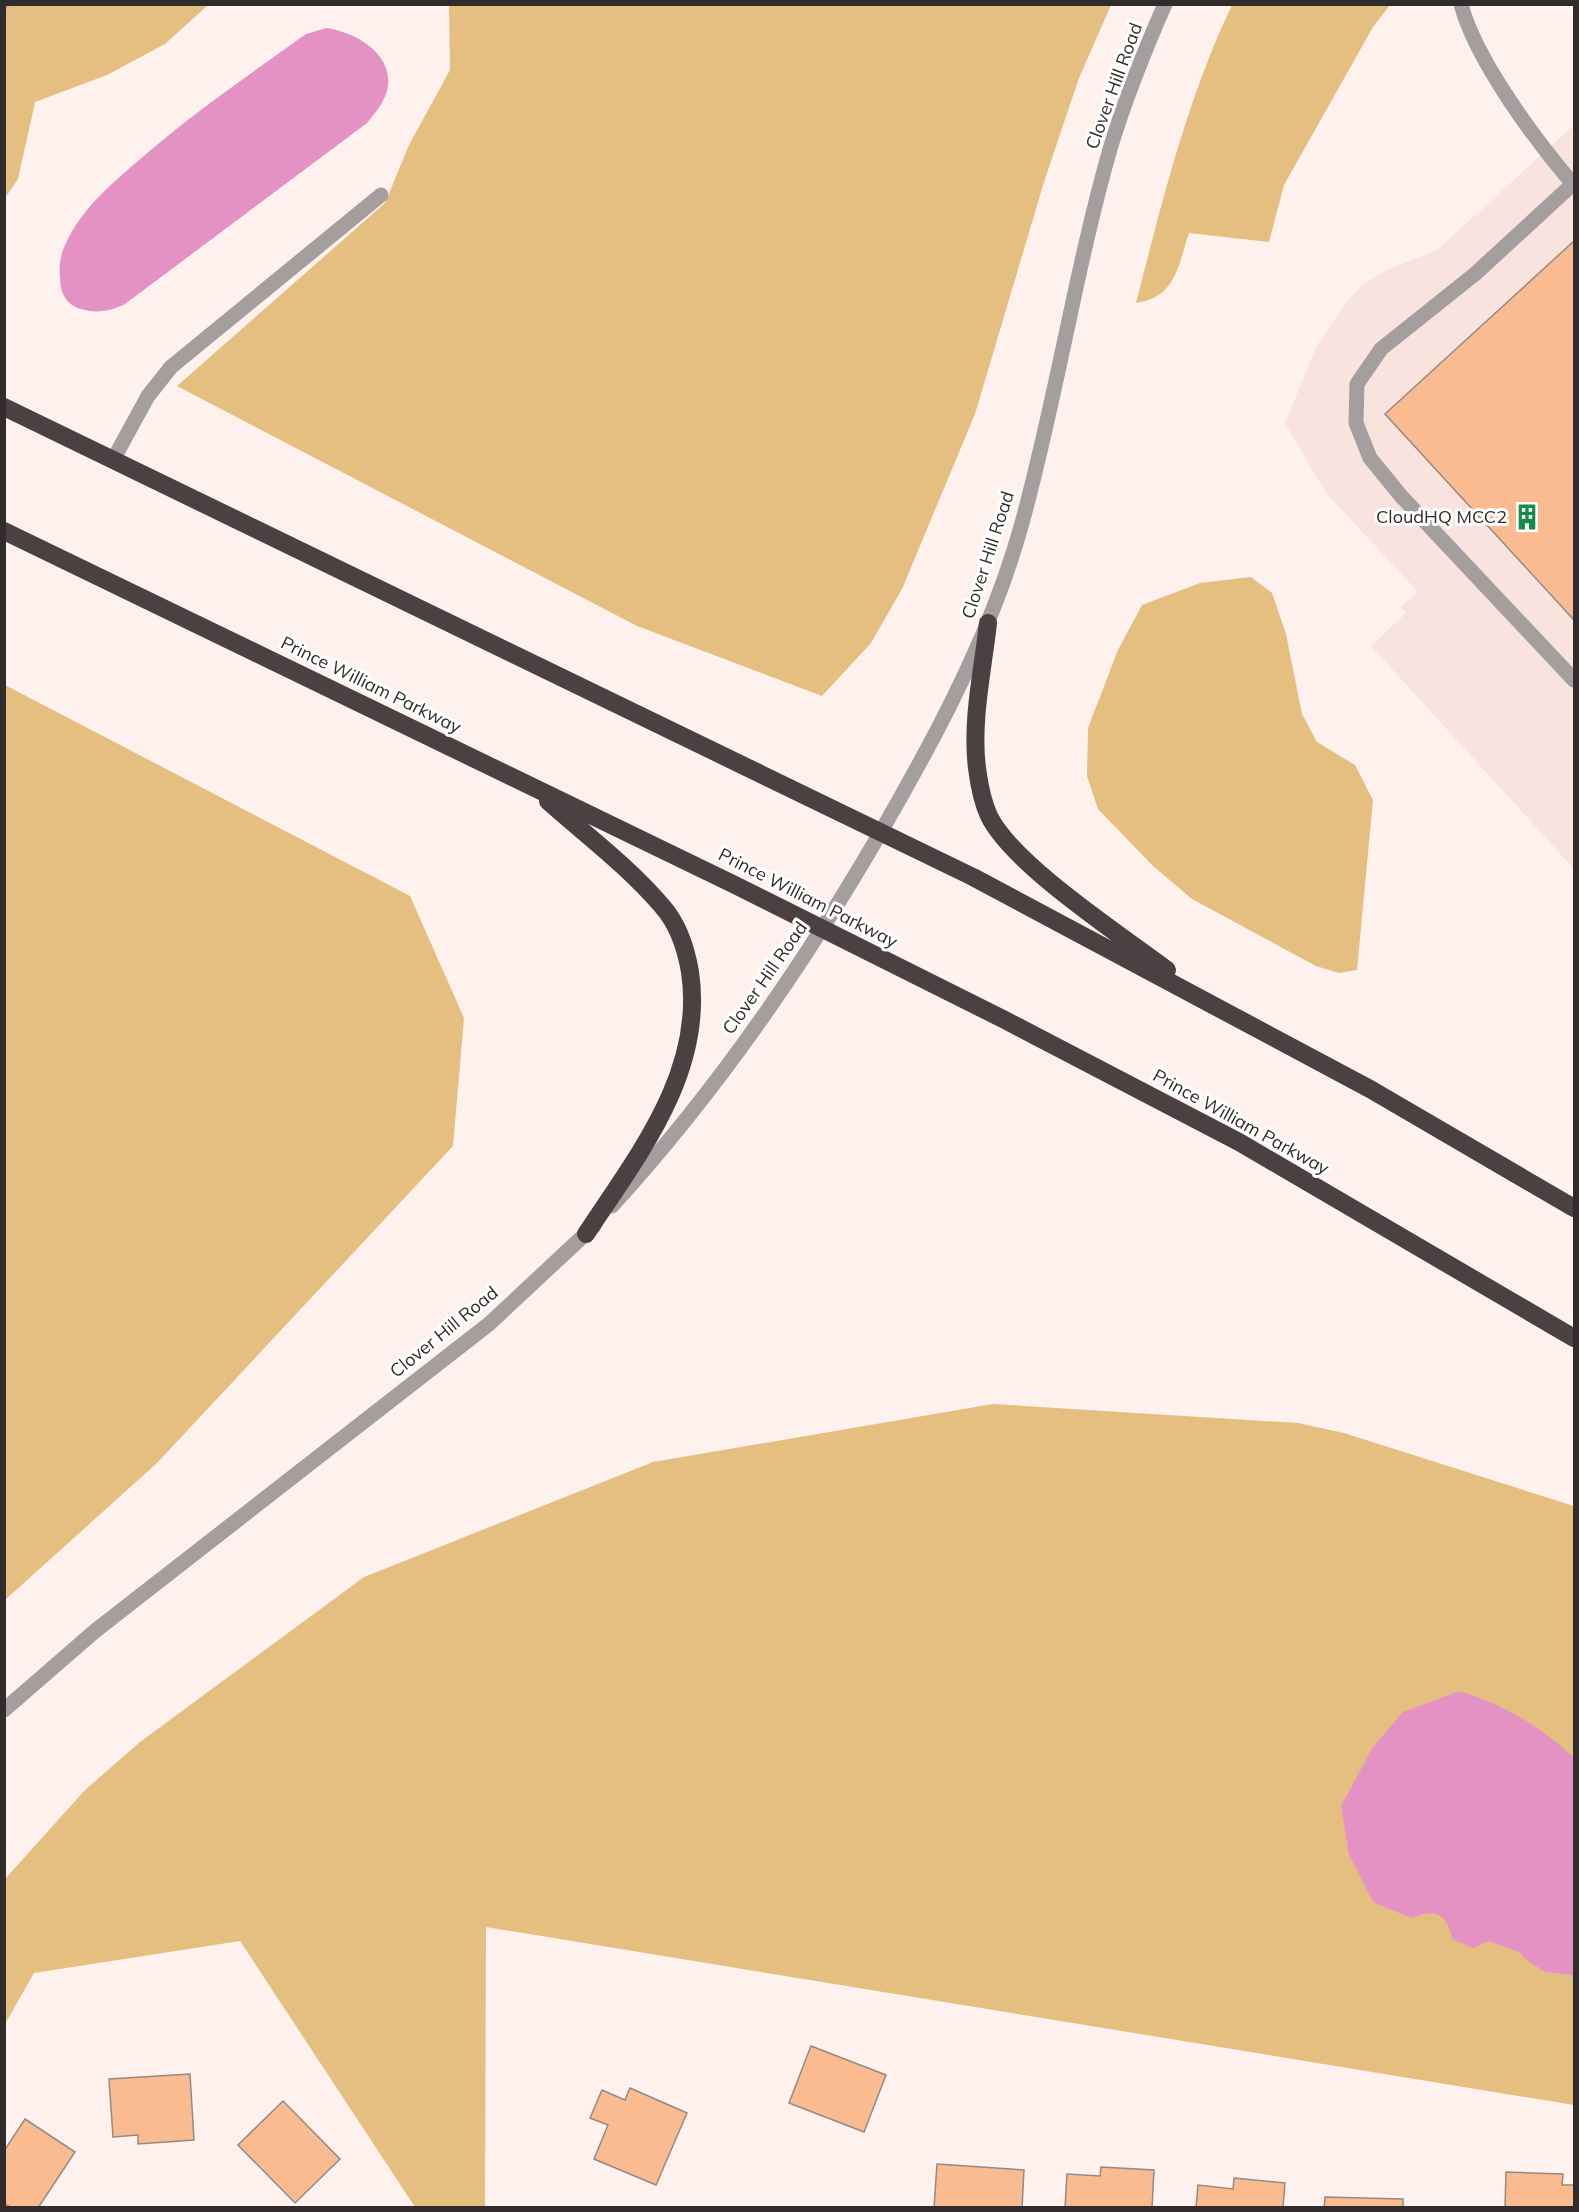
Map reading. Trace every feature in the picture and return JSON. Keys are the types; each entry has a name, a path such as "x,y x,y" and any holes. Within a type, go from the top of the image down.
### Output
{"highway":[{"path":"4,407 972,877 1370,1089 1575,1208"},
{"name":"Prince William Parkway","path":"4,531 823,929 1239,1142 1575,1338"},
{"path":"988,623 976,730 976,766 981,794 990,818 1004,838 1043,876 1209,1002"},
{"path":"531,786 663,906 679,931 693,990 688,1052 656,1129 586,1234"}],"street":[{"name":"Clover Hill Road","path":"4,1710 95,1630 489,1323 586,1234 660,1153 745,1043 823,929 882,833 933,740 988,623 1022,525 1110,150 1138,66 1165,4"},
{"path":"1461,4 1468,29 1488,63 1545,151 1574,184 1475,274 1381,349 1357,384 1356,423 1370,458 1401,496 1575,680"},
{"path":"113,460 148,396 171,367 381,195"}],"shaded area":[{"path":"5,4 208,5 165,44 107,75 35,102 18,179 5,198"},
{"path":"449,5 1111,5 1079,78 1044,182 975,414 902,589 871,643 822,696 637,626 177,386 385,203 409,145 450,70"},
{"path":"1232,5 1390,5 1373,27 1284,185 1269,242 1189,233 1178,268 1167,287 1149,300 1136,303 1177,151 1202,77"},
{"path":"326,28 338,30 361,40 380,56 385,67 388,78 387,91 381,104 367,123 125,304 109,310 87,311 71,304 63,293 60,283 62,252 72,231 98,198 158,144 220,96 306,34"},
{"path":"1574,125 1574,869 1371,646 1406,613 1400,607 1418,592 1326,493 1285,423 1317,345 1348,300 1362,285 1389,269 1437,250"},
{"path":"1251,577 1272,593 1286,634 1302,714 1317,742 1355,765 1373,800 1357,970 1339,973 1316,966 1192,899 1153,866 1098,809 1087,776 1088,728 1118,650 1142,605 1200,583"},
{"path":"5,685 410,896 464,1018 453,1146 157,1463 5,1600"},
{"path":"993,1404 1298,1423 1344,1433 1574,1506 1574,2105 486,1927 485,2207 415,2207 240,1941 34,1973 5,2024 5,1879 85,1790 140,1742 364,1577 653,1462"},
{"path":"1459,1691 1492,1703 1520,1717 1574,1757 1574,1975 1545,1972 1525,1959 1519,1952 1488,1941 1473,1948 1452,1939 1447,1924 1440,1915 1428,1913 1412,1918 1374,1903 1349,1855 1341,1806 1373,1747 1403,1712"}],"building":[{"name":"CloudHQ MCC2","path":"1574,241 1574,620 1385,414"},
{"path":"811,2046 886,2075 864,2132 789,2103"},
{"path":"190,2074 194,2140 138,2144 138,2135 113,2137 109,2079"},
{"path":"630,2088 687,2113 656,2185 594,2159 608,2125 590,2118 602,2090 625,2100"},
{"path":"283,2101 340,2159 295,2203 238,2145"},
{"path":"25,2119 75,2152 38,2208 12,2208 4,2203 4,2151"},
{"path":"937,2164 1024,2170 1022,2208 934,2208"},
{"path":"1101,2167 1154,2170 1152,2208 1065,2208 1067,2174 1100,2176"},
{"path":"1506,2172 1563,2174 1562,2185 1574,2185 1574,2208 1505,2208"},
{"path":"1234,2178 1285,2183 1283,2208 1196,2208 1198,2185 1233,2189"},
{"path":"1325,2197 1403,2199 1403,2208 1324,2208"}],"place":[{"name":"CloudHQ MCC2","path":"1527,517"}]}
